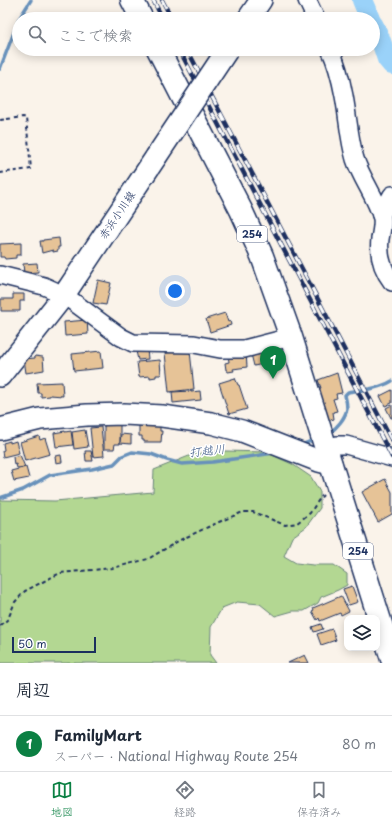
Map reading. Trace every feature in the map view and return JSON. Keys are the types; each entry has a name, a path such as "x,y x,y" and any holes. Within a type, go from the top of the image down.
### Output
{"highway":[{"path":"132,0 138,12"},
{"name":"254","path":"162,56 241,210 262,256 291,337 339,488 389,659"}],"main road":[{"path":"253,12 261,0"},
{"name":"赤浜小川線","path":"0,376 64,295 223,56"},
{"path":"0,429 40,419 87,415 124,414 162,416 212,423 242,431 319,461 326,447"}],"street":[{"path":"307,0 313,12"},
{"path":"334,56 344,96 349,136 355,159 360,172 385,217"},
{"path":"392,195 385,217 380,246 381,265 392,282"},
{"path":"0,275 44,286 64,295 121,338 133,343 194,344 220,349 244,349 291,337"},
{"path":"326,447 346,445 392,458"}],"path":[{"path":"0,120 23,117 26,118 31,170 0,173"},
{"path":"0,626 8,619 15,602 25,591 60,573 113,568 148,559 180,540 243,512 253,512 284,525 297,523 310,513 318,501 326,493 339,488"}],"green space":[{"path":"226,451 265,452 292,464 311,477 320,492 320,508 306,527 292,537 284,556 296,563 334,565 347,574 347,585 321,597 318,603 304,611 293,611 275,616 260,604 237,602 222,608 211,627 210,655 216,663 0,663 0,500 55,501 153,492 154,470 194,454"}],"building":[{"path":"59,238 60,247 58,247 58,251 53,252 53,250 42,253 40,241"},
{"path":"21,243 21,255 16,255 16,258 5,259 4,257 0,257 0,244"},
{"path":"37,263 38,272 24,273 23,264"},
{"path":"98,280 111,283 106,305 93,303"},
{"path":"13,294 24,294 24,301 20,301 20,311 1,311 1,299 13,299"},
{"path":"225,313 228,322 230,321 231,325 210,332 206,319"},
{"path":"87,320 88,334 65,336 64,322"},
{"path":"147,349 148,359 138,360 136,351"},
{"path":"268,349 272,362 254,366 251,354"},
{"path":"101,351 103,368 74,371 72,354"},
{"path":"190,351 194,389 169,392 165,353"},
{"path":"246,352 247,367 233,369 234,371 228,372 226,370 225,363 229,362 228,355"},
{"path":"35,356 43,357 44,370 26,373 24,359 35,358"},
{"path":"160,360 161,375 156,375 156,377 150,378 150,376 139,377 137,362"},
{"path":"337,373 342,393 336,394 337,398 333,399 337,411 333,412 334,419 327,421 317,389 321,388 318,380"},
{"path":"235,378 239,385 247,409 229,414 219,383"},
{"path":"62,382 63,396 50,395 41,397 41,393 38,393 37,383"},
{"path":"392,390 392,403 385,406 380,396"},
{"path":"200,391 201,400 173,403 172,392"},
{"path":"392,405 392,418 391,418 386,408"},
{"path":"104,425 120,425 120,444 115,444 114,449 104,449"},
{"path":"139,425 160,426 160,431 162,431 161,442 144,442 144,440 142,440 142,436 139,436"},
{"path":"101,427 104,456 93,457 90,428"},
{"path":"85,430 88,447 74,449 72,432"},
{"path":"71,431 73,445 56,447 54,433"},
{"path":"121,434 131,435 131,444 120,443"},
{"path":"39,436 40,440 45,438 50,454 25,461 20,442"},
{"path":"10,441 10,443 16,441 19,453 3,457 3,443"},
{"path":"85,451 91,451 93,461 86,461"},
{"path":"20,455 25,467 17,468 16,464 14,465 13,457"},
{"path":"61,455 62,462 56,463 55,456"},
{"path":"26,467 29,478 14,481 11,471"},
{"path":"385,479 392,492 392,514 378,522 362,492"},
{"path":"352,586 358,602 349,605 343,589"},
{"path":"341,596 349,611 320,621 319,618 317,620 312,611 314,610 313,608"},
{"path":"321,624 323,629 314,632 312,627"},
{"path":"332,629 336,640 321,645 317,634"},
{"path":"305,655 309,663 288,663"}],"waterway":[{"path":"23,12 31,0"},
{"path":"362,0 367,12"},
{"path":"0,69 12,37"},
{"path":"380,38 387,59 392,65"},
{"name":"打越川","path":"329,433 338,426 343,419 347,409 345,395 348,392 365,390 387,384 392,381"},
{"name":"打越川","path":"301,445 316,439"},
{"name":"打越川","path":"0,498 23,490 50,475 92,469 114,464 122,456 132,452 151,454 182,464 213,462 274,453"}],"railway":[{"path":"153,0 159,12"},
{"path":"162,0 168,12"},
{"path":"183,56 392,457"},
{"path":"191,56 392,441"}],"place":[{"name":"FamilyMart","path":"273,379"}]}
